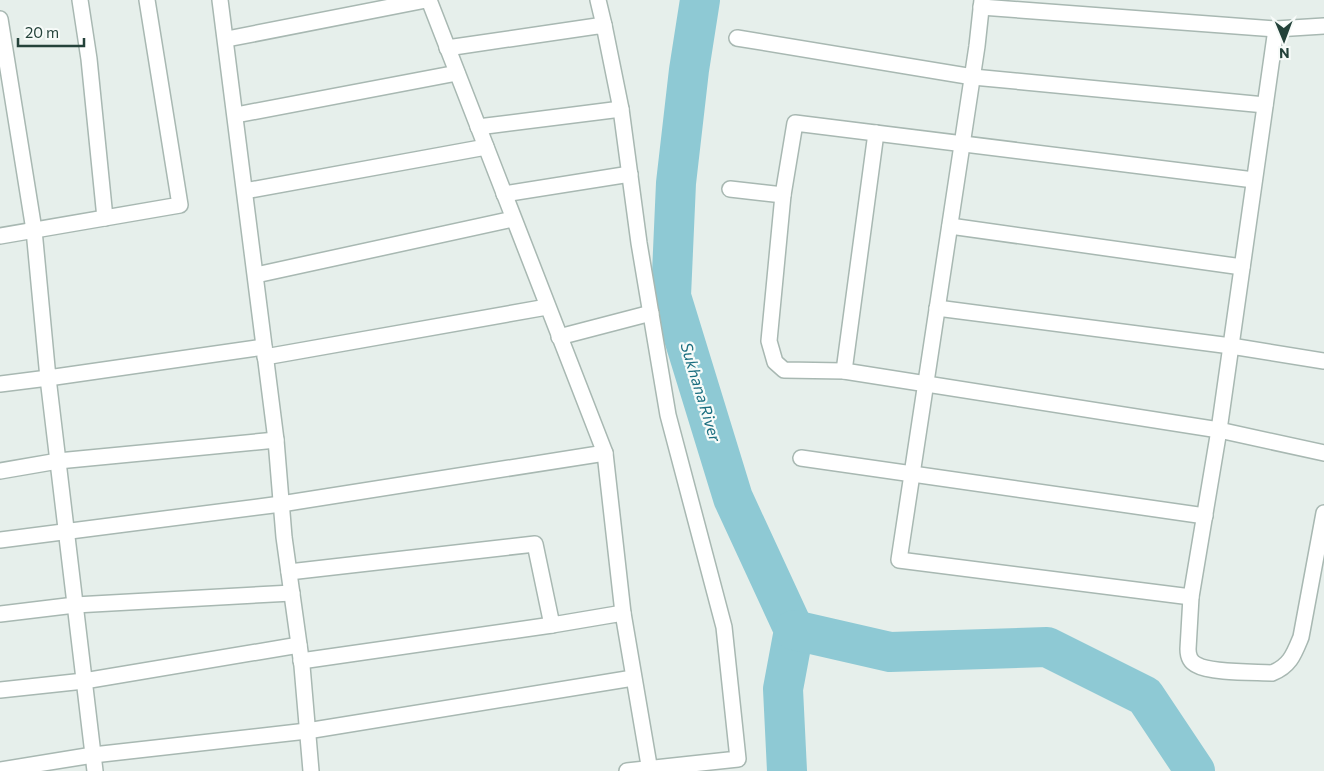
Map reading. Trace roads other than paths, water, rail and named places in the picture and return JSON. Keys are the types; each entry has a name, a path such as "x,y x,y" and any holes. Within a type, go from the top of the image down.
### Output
{"street":[{"path":"80,0 89,59 105,218"},
{"path":"0,236 180,205 147,0"},
{"path":"220,0 227,39 276,440 281,504 301,661 311,771"},
{"path":"227,39 427,0 457,72 605,453 623,613 650,770"},
{"path":"598,0 621,109 638,244 668,415 724,627 738,759 627,771"},
{"path":"1191,597 899,560 973,77 982,3 1276,29 1324,26"},
{"path":"0,19 34,230 48,378 95,771"},
{"path":"447,48 604,25"},
{"path":"1276,29 1219,430 1191,597 1188,655 1192,662 1204,668 1272,673 1281,670 1288,664 1301,637 1324,513"},
{"path":"737,38 973,77 1265,105"},
{"path":"236,115 457,72"},
{"path":"478,127 621,109"},
{"path":"1254,180 794,123 783,195 769,341 771,354 775,362 784,370 844,371 1219,430 1324,453"},
{"path":"844,371 876,133"},
{"path":"245,191 486,147"},
{"path":"504,194 630,174"},
{"path":"730,189 783,195"},
{"path":"256,275 513,220"},
{"path":"950,226 1242,267"},
{"path":"0,384 265,352 547,307"},
{"path":"937,308 1231,346 1324,361"},
{"path":"559,337 651,313"},
{"path":"0,471 58,461 276,440"},
{"path":"0,540 281,504 605,453"},
{"path":"801,458 1204,516"},
{"path":"289,572 534,544 552,625"},
{"path":"0,614 75,605 292,593"},
{"path":"301,661 623,613"},
{"path":"0,690 84,681 299,645"},
{"path":"0,770 93,755 307,731 633,678"}],"waterway":[{"name":"Sukhana River","path":"700,0 689,70 676,183 671,296 733,498 794,630 783,689 787,771"},
{"path":"794,630 890,652 1047,647 1145,696 1195,771"}]}
